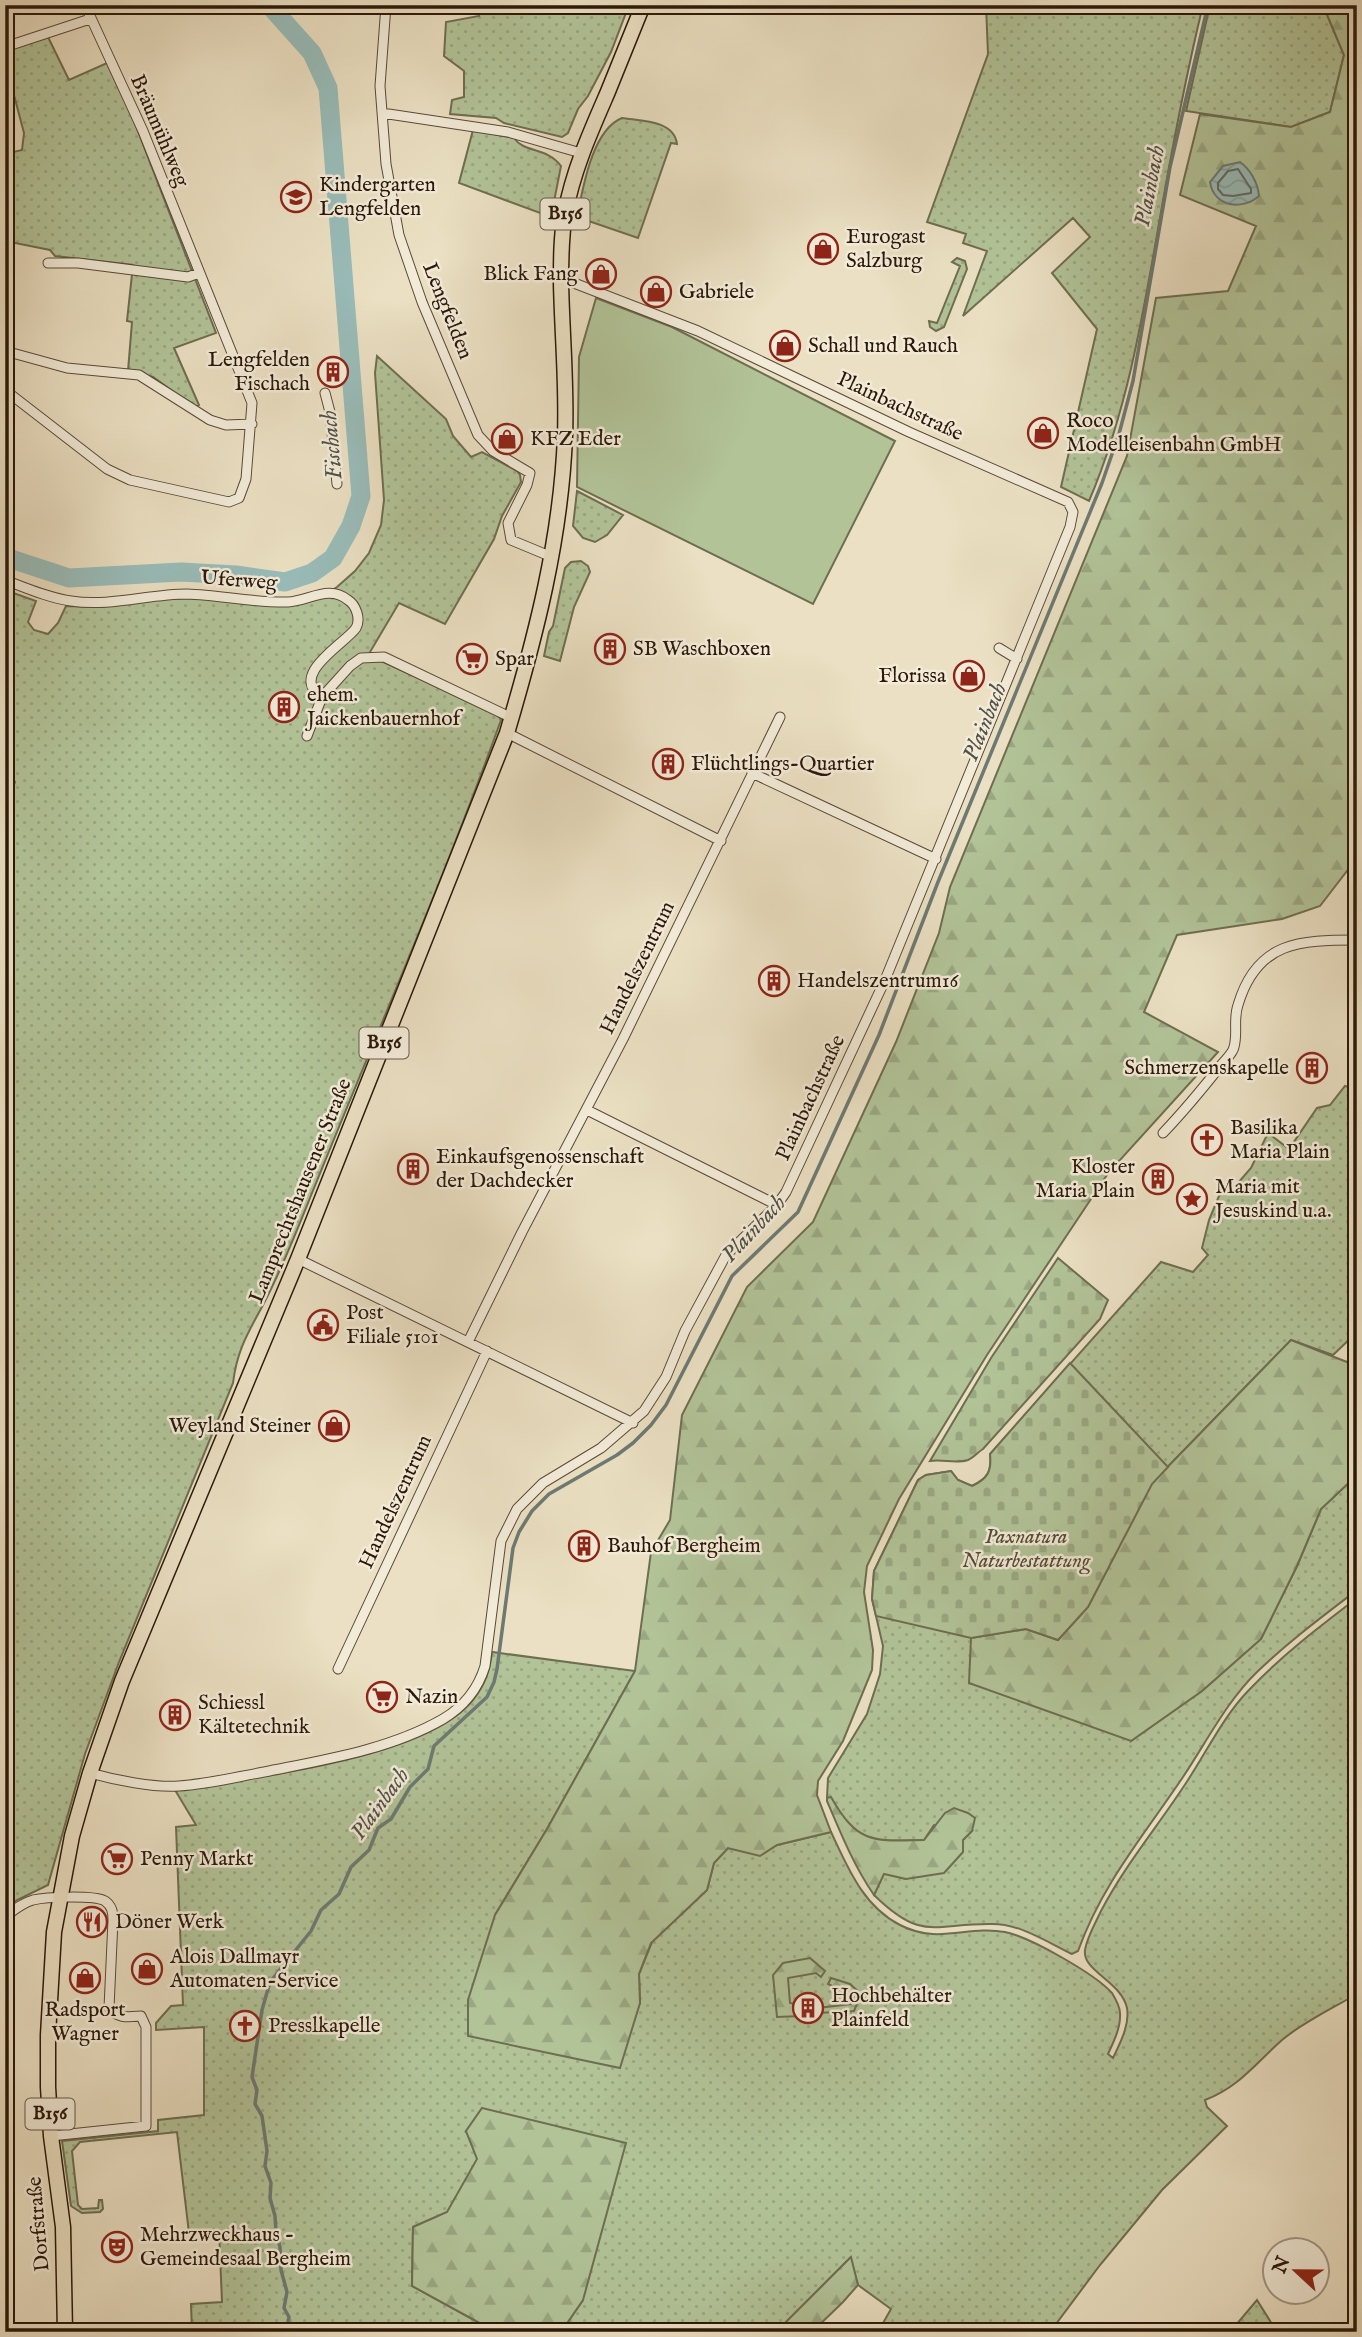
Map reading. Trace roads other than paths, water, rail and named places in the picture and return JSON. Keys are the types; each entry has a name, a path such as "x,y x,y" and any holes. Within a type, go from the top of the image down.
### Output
{"main road":[{"name":"B156","path":"561,278 565,215 581,153 643,5"},
{"name":"Lamprechtshausener Straße","path":"89,1777 122,1681 298,1258 512,718 533,647 552,557 561,489 565,435 561,278"},
{"name":"Dorfstraße","path":"65,2332 62,2227 48,2087 50,1968 72,1836 89,1777"}],"street":[{"name":"Bräumühlweg","path":"5,390 107,469 130,480 229,502 239,498 246,479 252,403 148,143 85,5"},
{"name":"Lengfelden","path":"380,5 384,17"},
{"name":"Lengfelden","path":"386,5 380,65 382,113 386,164 399,235 422,302 478,435 493,451 530,474 508,523 511,540 552,557"},
{"path":"5,47 90,19"},
{"path":"382,113 508,132 581,153"},
{"path":"48,263 78,263 188,277 199,272"},
{"name":"Plainbachstraße","path":"89,1777 177,1786 320,1761 407,1735 444,1718 459,1708 471,1695 482,1677 501,1541 517,1509 543,1483 601,1448 645,1410 666,1377 685,1331 726,1255 777,1205 786,1192 886,980 1070,527 1073,512 1068,502 909,432 698,331 561,278"},
{"path":"5,351 67,368 139,375 210,420 226,425 252,424"},
{"path":"325,393 330,412 337,484"},
{"name":"Uferweg","path":"5,580 68,601 90,603 189,594 291,602 329,591 349,600 358,620 356,628 324,656 312,677 316,693 322,697"},
{"path":"999,648 1017,659"},
{"name":"Uferweg","path":"307,736 322,697 350,666 361,658 384,657 512,718"},
{"name":"Handelszentrum","path":"468,1342 587,1110 780,717"},
{"path":"507,733 721,841"},
{"path":"752,772 936,859"},
{"path":"1163,1133 1234,1048 1234,1019 1238,1005 1244,988 1258,967 1281,949 1301,942 1357,940"},
{"path":"587,1110 777,1205"},
{"path":"298,1258 633,1423"},
{"name":"Handelszentrum","path":"338,1669 487,1351"},
{"path":"5,1917 33,1900 60,1897 100,1899 107,1902 112,1909 109,2008 120,2017 141,2016 146,2027 146,2126 51,2136"}],"water":[{"path":"1240,162 1253,177 1259,196 1245,204 1230,204 1217,197 1210,182 1223,166"}],"waterway":[{"name":"Fischach","path":"5,557 69,578 181,572 236,575 285,582 312,573 333,558 351,526 361,496 328,88 312,53 269,5"},
{"name":"Plainbach","path":"286,2332 289,2317 284,2308 287,2292 270,2198 271,2183 265,2166 267,2151 262,2116 255,2104 257,2090 252,2077 262,2010 270,1982 311,1931 321,1910 339,1894 351,1867 369,1850 378,1828 391,1819 410,1787 428,1769 434,1746 487,1697 497,1669 513,1548 532,1511 549,1494 617,1455 651,1425 666,1405 732,1276 798,1212 879,1035 938,882 1102,483 1119,434 1133,381 1170,167 1208,5"}],"place":[{"name":"Kindergarten Lengfelden","path":"296,197"},
{"name":"Eurogast Salzburg","path":"823,249"},
{"name":"Blick Fang","path":"601,274"},
{"name":"Gabriele","path":"656,292"},
{"name":"Schall und Rauch","path":"785,346"},
{"name":"Lengfelden Fischach","path":"333,372"},
{"name":"Roco Modelleisenbahn GmbH","path":"1043,433"},
{"name":"KFZ Eder","path":"507,439"},
{"name":"SB Waschboxen","path":"610,649"},
{"name":"Spar","path":"472,659"},
{"name":"Florissa","path":"969,676"},
{"name":"ehem. Jaickenbauernhof","path":"284,707"},
{"name":"Flüchtlings-Quartier","path":"668,764"},
{"name":"Handelszentrum16","path":"774,981"},
{"name":"Schmerzenskapelle","path":"1312,1068"},
{"name":"Basilika Maria Plain","path":"1207,1140"},
{"name":"Einkaufsgenossenschaft der Dachdecker","path":"413,1169"},
{"name":"Kloster Maria Plain","path":"1158,1179"},
{"name":"Maria mit Jesuskind u.a.","path":"1192,1199"},
{"name":"Post Filiale 5101","path":"323,1325"},
{"name":"Weyland Steiner","path":"334,1426"},
{"name":"Bauhof Bergheim","path":"584,1546"},
{"name":"Nazin","path":"382,1697"},
{"name":"Schiessl Kältetechnik","path":"175,1715"},
{"name":"Penny Markt","path":"117,1859"},
{"name":"Döner Werk","path":"92,1922"},
{"name":"Alois Dallmayr Automaten-Service","path":"147,1969"},
{"name":"Radsport Wagner","path":"85,1978"},
{"name":"Hochbehälter Plainfeld","path":"808,2008"},
{"name":"Presslkapelle","path":"245,2026"},
{"name":"Mehrzweckhaus - Gemeindesaal Bergheim","path":"117,2247"}],"park label":[{"name":"Paxnatura Naturbestattung","path":"1026,1549"}]}
